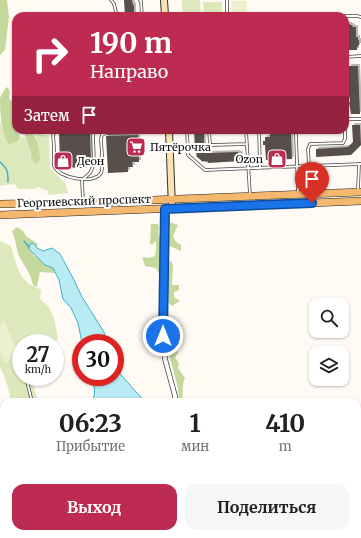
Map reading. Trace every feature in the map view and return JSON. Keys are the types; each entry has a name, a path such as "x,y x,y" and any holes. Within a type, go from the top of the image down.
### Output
{"main road":[{"path":"164,0 165,12"},
{"path":"169,134 172,199 169,208"},
{"name":"Георгиевский проспект","path":"0,204 101,202 360,192"},
{"name":"Георгиевский проспект","path":"0,215 360,201"}],"street":[{"path":"360,192 360,201"},
{"path":"250,196 247,201 250,205"},
{"path":"101,202 104,206 103,210 101,211"},
{"path":"169,208 163,336 165,359 175,398"}],"lane":[{"path":"111,0 114,4 116,12"},
{"path":"140,0 142,12"},
{"path":"227,0 227,12"},
{"path":"349,16 361,17"},
{"path":"349,57 361,56"},
{"path":"349,119 361,119"},
{"path":"54,134 54,166 58,172 82,180 97,177 101,173 101,139 102,135 104,134"},
{"path":"82,180 90,173 94,164 93,134"},
{"path":"187,134 188,155 205,170 360,164 360,192"},
{"path":"209,134 210,145 246,144"},
{"path":"246,134 250,196"},
{"path":"259,134 260,168"},
{"path":"296,134 298,194"},
{"path":"309,166 308,149 310,144 343,142 345,139 345,134"},
{"path":"82,180 83,202"},
{"path":"28,386 31,398"}],"green space":[{"path":"0,0 7,0 9,17 5,50 0,55"},
{"path":"182,0 200,0 201,12 183,12"},
{"path":"231,1 247,1 247,12 232,12"},
{"path":"203,2 222,2 222,12 204,12"},
{"path":"6,87 9,89 9,98 12,102 12,134 18,134 20,137 18,141 9,144 4,135 0,98"},
{"path":"0,121 6,141 18,141 20,137 25,137 30,147 30,157 36,137 33,134 49,135 50,168 65,183 68,193 48,195 48,191 38,187 35,189 18,189 15,184 0,186"},
{"path":"25,134 33,134 38,144 40,160 35,164 31,156"},
{"path":"169,222 178,225 173,236 176,242 181,245 181,251 168,246 170,229"},
{"path":"151,224 158,224 159,228 158,232 161,243 161,262 159,274 156,268 145,266 142,257 149,258 155,256 156,241 152,245 150,243"},
{"path":"17,227 23,231 26,236 38,244 36,247 33,244 33,255 53,268 55,273 40,272 37,287 33,285 30,275 18,254 12,231"},
{"path":"0,241 11,246 17,266 24,279 31,285 41,290 40,299 49,307 54,319 57,334 12,334 12,386 34,386 37,398 10,398 4,375 0,367"},
{"path":"171,260 173,266 172,285 179,285 179,290 174,292 174,297 180,301 172,306 169,303 167,267"},
{"path":"4,320 12,340 12,354 7,363 5,362 0,349 0,325"},
{"path":"172,327 175,330 174,341 178,352 175,358 179,363 178,368 185,378 182,398 179,398 178,388 169,354 168,332"}],"water":[{"path":"33,243 37,248 43,251 52,248 60,254 82,297 105,334 80,334 78,323 71,308 63,299 59,280 53,268 45,265 29,249 30,244"},
{"path":"124,378 141,398 93,398 94,386 124,386"}],"building":[{"path":"124,0 132,0 134,12 125,12"},
{"path":"349,24 356,27 356,37 358,37 359,40 357,50 349,50"},
{"path":"349,66 358,66 360,114 351,114 349,102"},
{"path":"352,125 360,125 361,145 351,155 316,157 316,149 348,147 353,142"},
{"path":"59,134 90,134 91,162 87,164 88,167 65,167 65,164 60,162"},
{"path":"194,134 204,134 204,150 207,153 238,152 241,153 241,161 203,162 196,156 197,154 195,153 197,152 195,150"},
{"path":"270,134 291,134 292,159 266,160 265,145 263,145 263,141 265,141 265,137 270,137"},
{"path":"138,135 139,162 132,162 133,167 128,167 128,172 108,173 106,136"}],"waterway":[{"path":"0,162 7,171 8,182"},
{"path":"24,241 29,247"}],"place":[{"name":"Пятёрочка","path":"136,147"},
{"name":"Ozon","path":"277,159"},
{"name":"Деон","path":"63,161"}],"route":[{"path":"163,336 165,209 312,203"}]}
